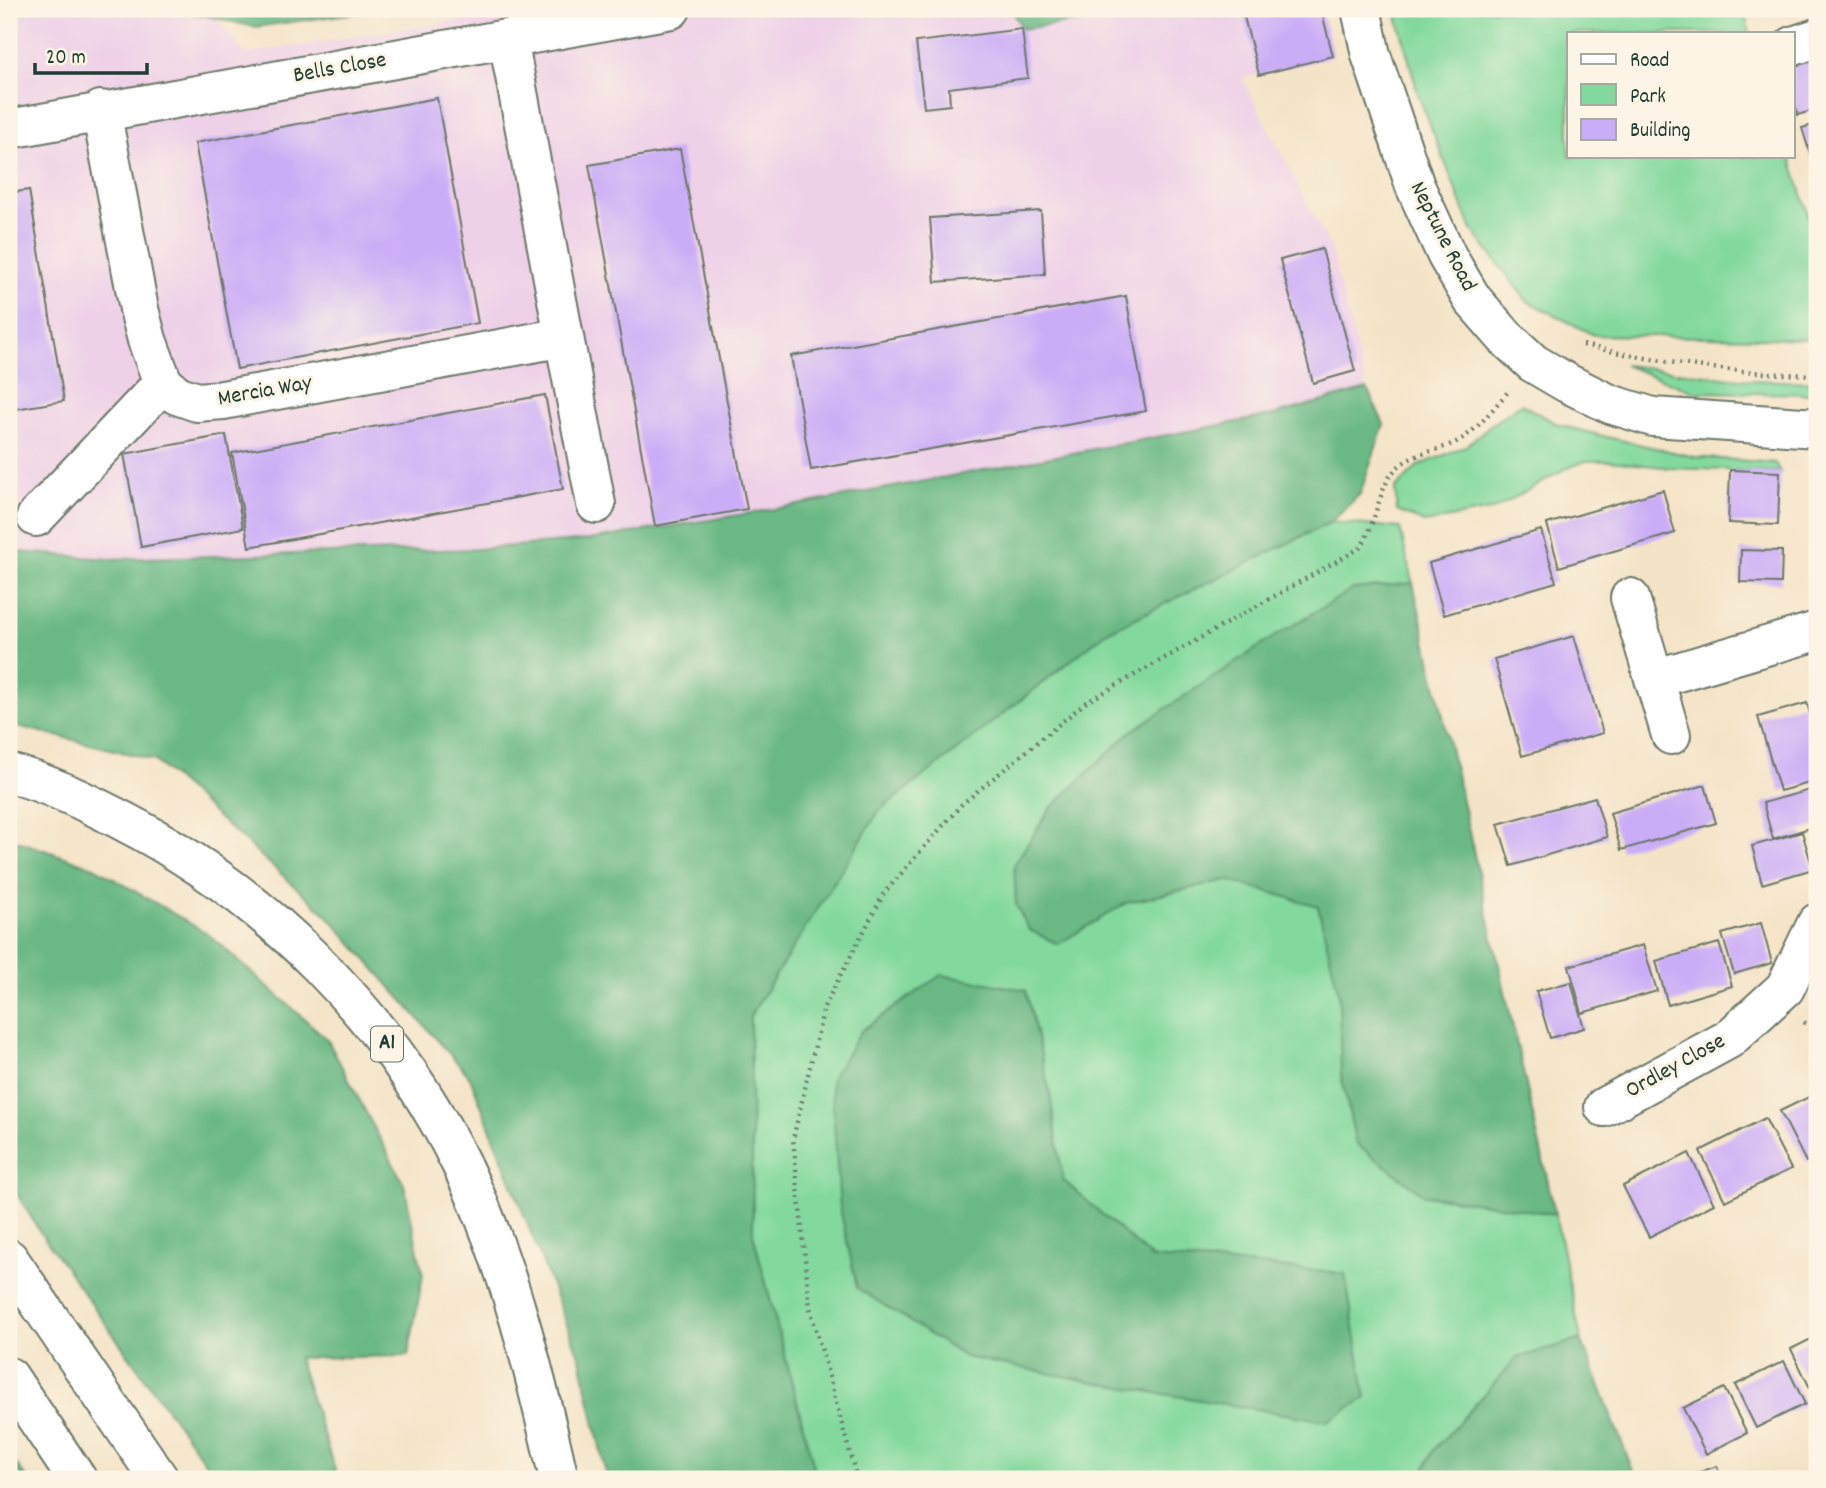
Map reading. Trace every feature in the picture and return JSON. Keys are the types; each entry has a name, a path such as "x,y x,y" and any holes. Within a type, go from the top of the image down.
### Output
{"main road":[{"name":"Bells Close","path":"9,129 101,110 671,9"},
{"name":"Neptune Road","path":"1361,9 1371,55 1415,187 1447,256 1472,299 1505,337 1533,363 1610,404 1653,416 1817,428"},
{"path":"1794,46 1817,38"},
{"path":"508,39 596,504"},
{"path":"36,517 163,383 139,309 101,110"},
{"name":"Mercia Way","path":"163,383 177,395 197,402 223,400 564,337"},
{"path":"1630,598 1671,735"},
{"path":"1654,679 1817,631"},
{"name":"A1","path":"9,773 90,804 158,839 221,880 279,927 334,979 382,1037 425,1099 461,1165 491,1234 514,1306 559,1479"},
{"name":"Ordley Close","path":"1604,1107 1729,1038 1785,988 1817,923"},
{"path":"9,1259 159,1479"},
{"path":"9,1377 77,1479"}],"path":[{"path":"1581,345 1641,358 1764,375 1817,375"},
{"path":"857,1479 810,1308 793,1139 824,1007 884,894 962,804 1085,703 1360,548 1369,536 1388,480 1399,466 1463,438 1533,363"}],"shaded area":[{"path":"9,9 176,9 215,17 245,54 530,9 1321,9 1333,56 1242,78 1330,247 1367,389 1273,415 798,505 589,540 477,549 108,559 9,551"}],"green space":[{"path":"176,9 386,9 255,27"},
{"path":"1011,9 1126,9 1127,15 1022,29"},
{"path":"1395,9 1743,9 1750,32 1567,32 1567,158 1791,158 1817,242 1817,339 1594,335 1527,301 1472,230 1419,97"},
{"path":"1624,365 1748,380 1817,382 1817,394 1695,392"},
{"path":"1367,389 1384,424 1360,494 1331,522 1107,632 879,811 750,1016 753,1234 817,1479 607,1479 580,1358 470,1077 328,916 154,760 9,724 9,551 108,559 477,549 589,540 798,505 1273,415"},
{"path":"1521,404 1559,425 1695,457 1775,463 1780,472 1671,468 1586,461 1565,469 1495,509 1425,523 1397,511 1395,489 1418,466 1466,446"},
{"path":"1331,522 1400,528 1581,1339 1636,1479 817,1479 753,1234 750,1016 878,811 1107,632"},
{"path":"1413,583 1555,1214 1424,1195 1356,1144 1341,1075 1339,995 1318,906 1227,880 1126,903 1058,944 1029,930 1016,905 1014,865 1050,809 1129,733 1272,638 1353,589"},
{"path":"9,838 94,867 208,934 327,1039 404,1184 423,1275 408,1356 298,1358 338,1479 217,1479 40,1232 9,1181"},
{"path":"941,975 1026,990 1050,1094 1063,1180 1152,1258 1345,1274 1366,1398 1327,1421 1115,1386 965,1357 857,1288 840,1208 831,1079 861,1031"},
{"path":"1581,1339 1636,1479 1421,1479 1433,1451 1517,1358"},
{"path":"9,1454 27,1479 9,1479"}],"building":[{"path":"1242,9 1321,9 1333,56 1259,75"},
{"path":"1022,29 1028,78 949,88 950,105 924,108 916,42"},
{"path":"1817,57 1817,109 1798,115 1794,101 1794,64"},
{"path":"437,98 478,323 237,369 195,143"},
{"path":"1817,124 1817,176 1802,128"},
{"path":"680,149 747,509 655,526 589,165"},
{"path":"29,190 64,401 9,410 9,193"},
{"path":"1041,211 1045,274 935,282 930,218"},
{"path":"1322,249 1355,371 1313,383 1280,260"},
{"path":"1126,296 1146,411 811,470 791,356"},
{"path":"545,395 563,489 249,547 232,453"},
{"path":"226,435 243,528 141,547 124,454"},
{"path":"1730,470 1780,472 1778,525 1728,523"},
{"path":"1663,490 1675,533 1559,567 1547,524"},
{"path":"1541,530 1556,582 1444,615 1429,563"},
{"path":"1741,550 1782,551 1781,583 1740,582"},
{"path":"1574,636 1603,733 1522,756 1494,659"},
{"path":"1807,703 1817,739 1817,781 1780,791 1758,717"},
{"path":"1705,785 1716,823 1621,850 1610,813"},
{"path":"1817,788 1817,826 1773,839 1763,803"},
{"path":"1595,797 1607,837 1511,866 1498,824"},
{"path":"1802,832 1813,869 1762,884 1752,846"},
{"path":"1761,923 1772,963 1734,974 1722,934"},
{"path":"1719,943 1732,986 1668,1005 1656,961"},
{"path":"1643,945 1657,991 1582,1013 1569,966"},
{"path":"1571,982 1584,1028 1550,1038 1536,991"},
{"path":"1817,1093 1817,1156 1806,1162 1780,1111"},
{"path":"1765,1118 1791,1169 1725,1201 1700,1151"},
{"path":"1689,1153 1714,1204 1649,1237 1623,1186"},
{"path":"1817,1336 1817,1387 1811,1390 1791,1349"},
{"path":"1784,1361 1805,1404 1756,1428 1735,1385"},
{"path":"1724,1388 1747,1433 1706,1454 1683,1408"},
{"path":"1717,1466 1721,1479 1679,1479"}]}
